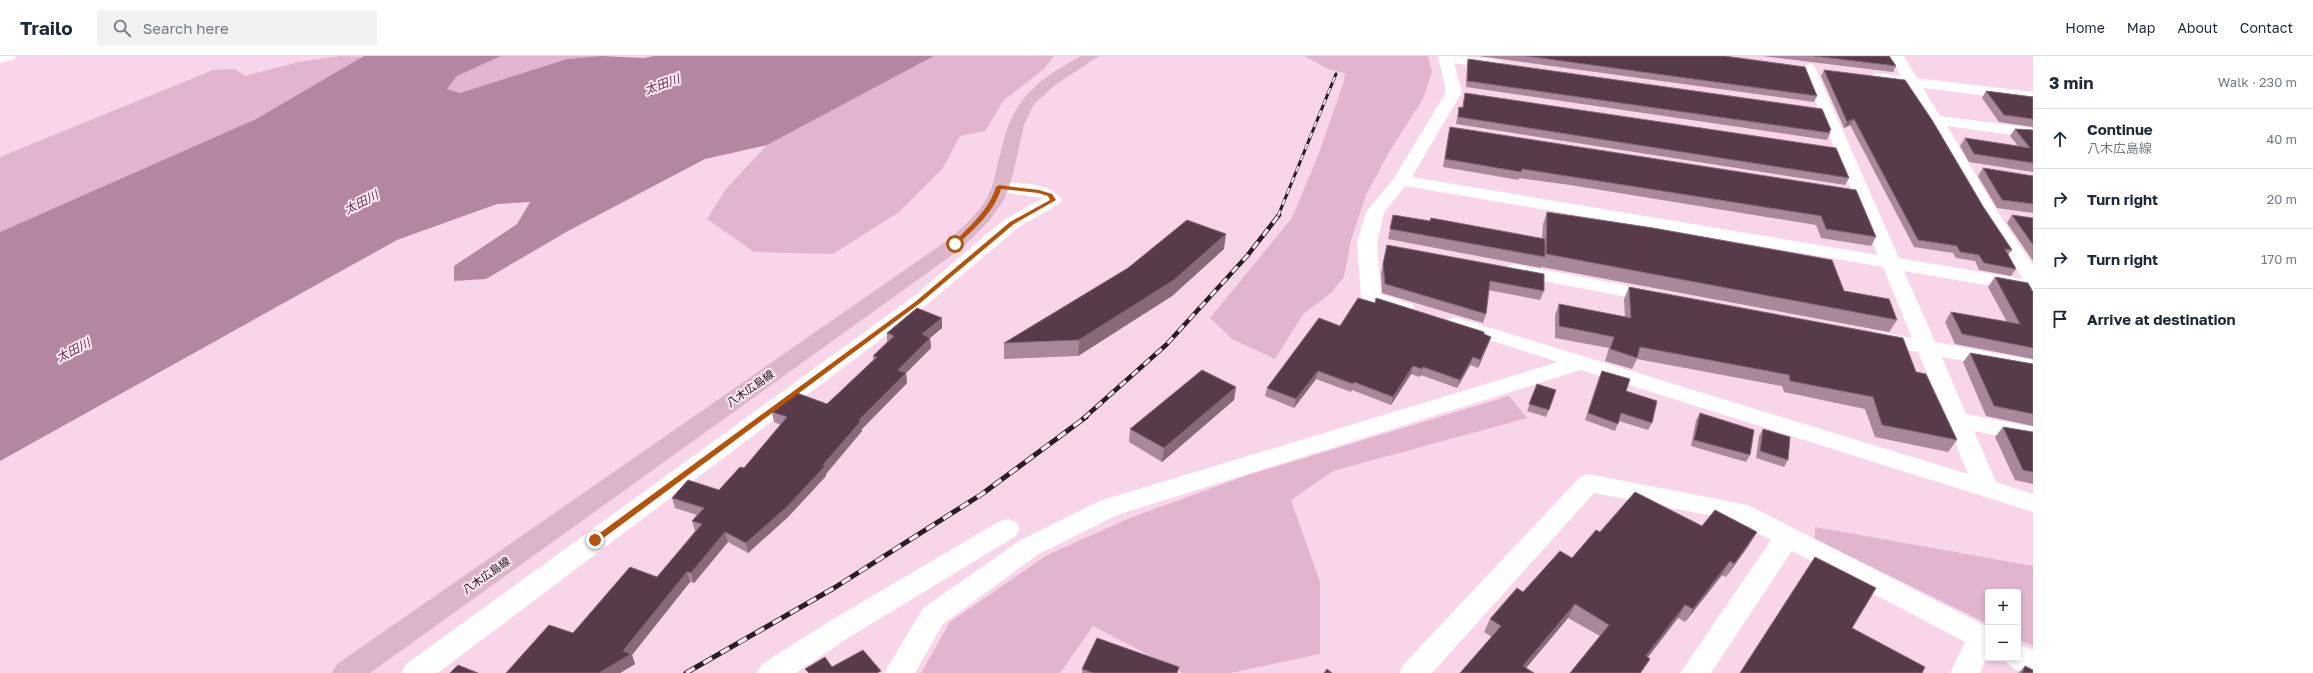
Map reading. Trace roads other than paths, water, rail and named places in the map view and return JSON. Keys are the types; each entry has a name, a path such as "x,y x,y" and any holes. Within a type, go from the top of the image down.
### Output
{"main road":[{"name":"八木広島線","path":"347,673 955,244 977,223 996,198 1015,126 1027,103 1056,77 1092,56"}],"street":[{"path":"0,59 9,56"},
{"path":"1897,56 1990,214 2033,280"},
{"path":"1445,57 1516,67"},
{"path":"1445,57 1462,93 1440,128 1375,212 1372,297 2033,503"},
{"path":"1808,68 1819,109 1854,193 1891,263 1986,488"},
{"path":"1860,75 2033,98"},
{"path":"1935,120 2033,133"},
{"path":"1963,167 1986,170"},
{"path":"1401,180 2033,287"},
{"path":"416,673 917,303 1012,223 1053,200 1050,195 1039,191 999,187"},
{"path":"1990,214 2011,217"},
{"path":"1491,266 1678,301"},
{"path":"1857,334 2033,367"},
{"path":"899,673 933,616 1028,548 1108,508 1582,362"},
{"path":"1957,420 2033,436"},
{"path":"1414,673 1589,483 1739,512 1985,639 1965,673"},
{"path":"772,673 838,630 1007,529"},
{"path":"1695,673 1788,537"},
{"path":"2021,658 2033,664"}],"water":[{"name":"太田川","path":"364,56 501,56 457,76 447,89 460,93 567,59 601,56 644,58 654,56 934,56 767,145 705,159 568,231 486,279 454,281 454,266 517,224 530,202 497,204 397,240 0,461 0,232 256,119"}],"railway":[{"path":"1278,216 1336,74"},
{"path":"1084,418 1166,345 1247,256 1279,215"},
{"path":"686,673 834,588 982,494 1086,417"}]}
